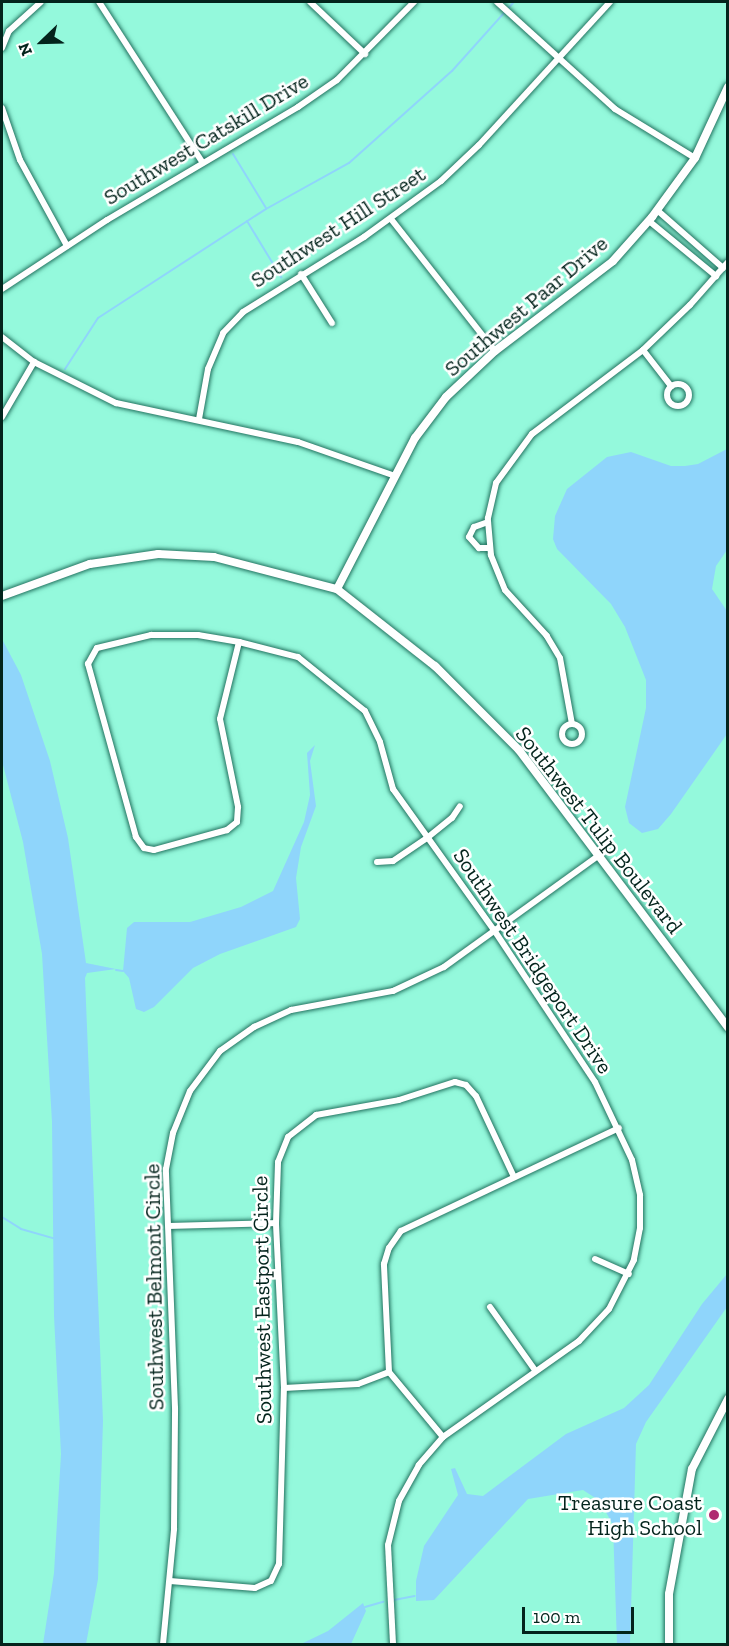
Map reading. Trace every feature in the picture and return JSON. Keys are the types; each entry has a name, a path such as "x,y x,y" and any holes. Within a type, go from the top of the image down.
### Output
{"street":[{"path":"2,48 9,31 41,2"},
{"path":"99,2 202,162"},
{"path":"310,2 365,54"},
{"name":"Southwest Catskill Drive","path":"2,289 202,162 298,107 365,54 414,2"},
{"path":"497,2 615,109 695,158"},
{"name":"Southwest Hill Street","path":"199,418 208,369 223,333 243,312 391,219 479,145 610,2"},
{"name":"Southwest Paar Drive","path":"337,589 415,438 446,397 495,351 613,261 649,221 695,158 728,87"},
{"path":"2,108 20,160 67,246"},
{"path":"572,724 560,658 547,636 505,590 490,548 488,522 496,483 518,450 553,416 643,350 725,265 657,210"},
{"path":"391,219 495,351"},
{"path":"649,221 716,276"},
{"path":"301,274 332,323"},
{"path":"2,337 34,362 116,403 199,418 298,441 395,476"},
{"path":"643,350 671,386"},
{"path":"2,417 34,362"},
{"path":"488,522 474,527 469,537 479,548 490,548"},
{"name":"Southwest Tulip Boulevard","path":"2,596 90,564 158,554 214,557 337,589 435,666 519,750 728,1027"},
{"name":"Southwest Bridgeport Drive","path":"239,642 220,719 238,807 237,822 227,830 208,836 154,850 144,848 136,837 118,764 89,669 90,656 102,646 151,635 198,635 239,642 298,657 365,711 380,742 393,789 574,1046 619,1128 637,1177 642,1214 629,1274 599,1322 579,1341 443,1437 419,1465 396,1512 388,1545 393,1644"},
{"path":"377,862 393,861 452,818 460,806"},
{"name":"Southwest Belmont Circle","path":"163,1644 170,1581 175,1408 171,1226 166,1168 172,1133 190,1091 220,1051 254,1027 291,1010 393,991 444,967 598,856"},
{"name":"Southwest Eastport Circle","path":"170,1581 255,1588 272,1581 277,1573 284,1388 276,1223 278,1162 288,1137 316,1114 399,1100 455,1082 466,1084 477,1096 514,1177"},
{"path":"443,1437 389,1372 384,1264 389,1248 400,1231 619,1128"},
{"path":"171,1226 276,1223"},
{"path":"595,1259 629,1274"},
{"path":"490,1307 535,1370"},
{"path":"284,1388 358,1384 389,1372"},
{"path":"669,1644 669,1594 692,1469 728,1399"}],"water":[{"path":"727,449 727,550 716,566 712,589 727,611 727,734 671,814 658,829 642,833 629,823 625,807 646,708 646,680 625,627 611,604 557,549 553,539 555,516 567,489 607,457 631,452 671,466 685,466 698,464"},
{"path":"2,639 21,675 50,761 68,838 86,963 116,969 87,973 85,978 103,1421 98,1579 86,1644 43,1644 54,1573 61,1454 54,1316 52,1122 42,954 23,842 2,761"},
{"path":"315,745 310,761 316,806 301,847 296,878 300,919 296,927 220,954 193,968 154,1007 144,1012 136,1009 129,978 123,971 127,928 134,922 190,922 241,907 273,891 304,822 310,795 307,753"},
{"path":"727,1274 727,1307 646,1422 636,1444 630,1644 617,1644 613,1525 600,1501 583,1490 528,1499 434,1600 416,1601 416,1581 424,1546 458,1495 451,1469 455,1468 467,1494 483,1496 566,1434 624,1408 649,1385 702,1304"},
{"path":"363,1603 366,1611 351,1644 301,1644 328,1631"}],"waterway":[{"path":"65,369 98,318 266,209 349,163 452,71 514,2"},
{"path":"233,154 266,208"},
{"path":"247,221 281,277"},
{"path":"116,970 123,971"},
{"path":"2,1217 21,1229 55,1239"},
{"path":"394,1600 415,1596"},
{"path":"365,1607 383,1602"}],"place":[{"name":"Treasure Coast High School","path":"714,1515"}]}
